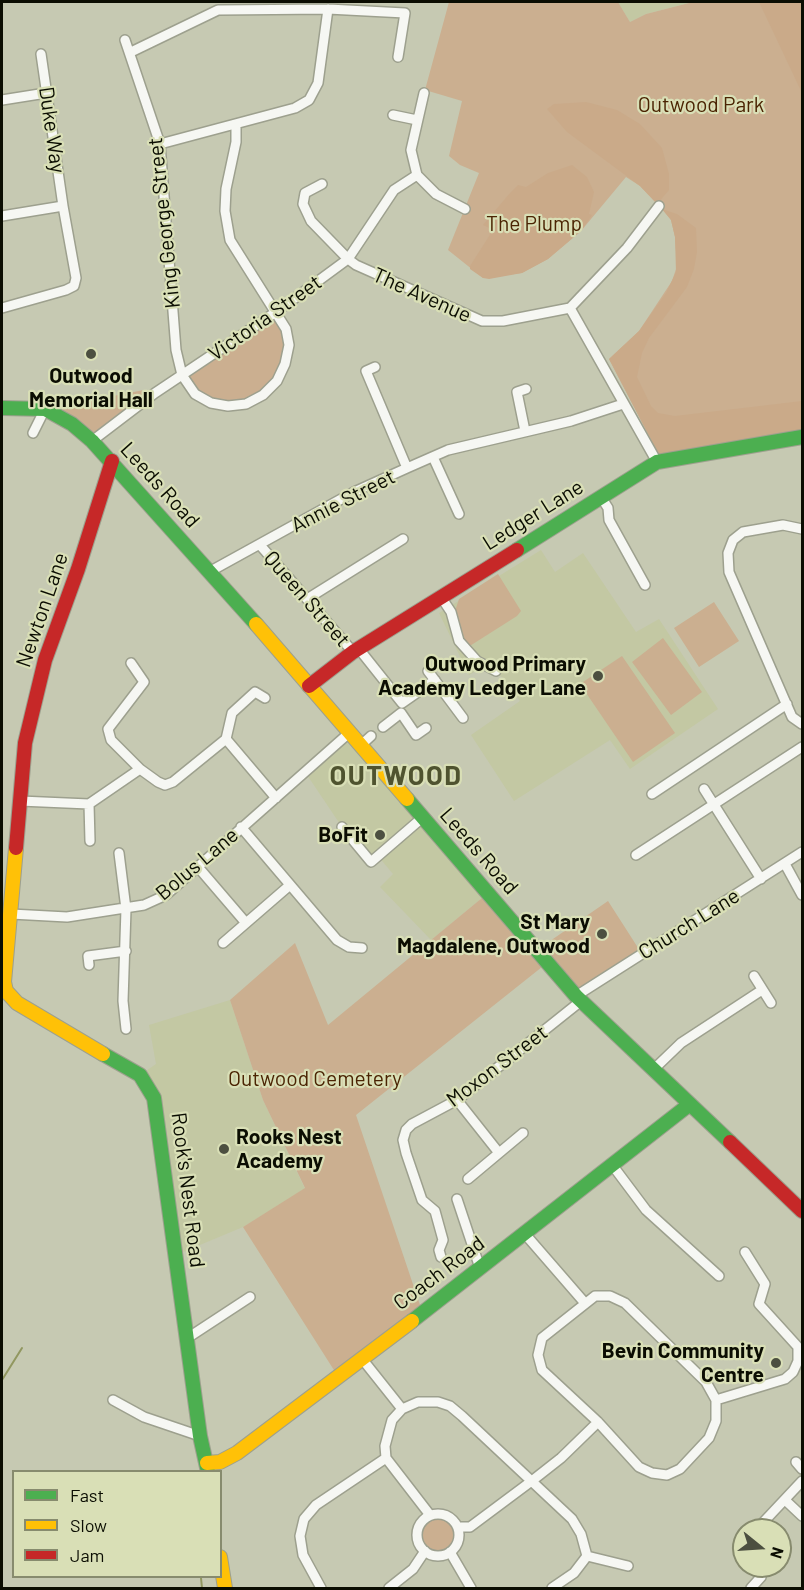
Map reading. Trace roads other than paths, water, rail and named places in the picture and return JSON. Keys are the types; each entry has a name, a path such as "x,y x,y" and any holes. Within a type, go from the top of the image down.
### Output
{"street":[{"path":"160,144 295,108 309,100 318,83 328,9"},
{"path":"131,52 218,10 328,9 405,13 398,57"},
{"name":"King George Street","path":"125,40 131,52 160,144 176,350 182,375"},
{"name":"Duke Way","path":"2,308 74,286 76,278 41,54"},
{"path":"2,100 46,93"},
{"path":"424,93 411,150 417,175 427,188 465,209"},
{"path":"393,115 417,120"},
{"path":"182,375 195,394 211,403 228,406 246,404 263,395 277,381 285,364 289,345 286,329 247,272 230,240 225,212 226,189 236,142 236,125"},
{"name":"Victoria Street","path":"92,441 348,259 394,190 417,175"},
{"name":"The Avenue","path":"322,184 305,193 303,204 311,221 356,265 482,321 503,321 570,308"},
{"path":"449,215 453,204"},
{"path":"2,216 63,206"},
{"path":"657,462 570,308 620,255 659,206"},
{"name":"Annie Street","path":"209,572 354,492 407,468 366,371 375,367"},
{"path":"525,431 518,392 526,389"},
{"path":"407,468 448,450 571,421 624,404"},
{"name":"Leeds Road","path":"2,408 45,409 72,424 112,460 579,999 802,1211"},
{"path":"33,433 45,409"},
{"name":"Ledger Lane","path":"309,686 356,650 657,462 802,437"},
{"path":"433,457 459,514"},
{"name":"Newton Lane","path":"4,991 11,914 8,880 20,801 25,743 45,660 78,569 112,460"},
{"path":"601,497 608,508 609,520 645,585"},
{"path":"802,529 783,525 742,532 733,540 728,553 729,572 792,717 802,724"},
{"path":"307,599 403,539"},
{"name":"Queen Street","path":"260,545 402,703 435,680"},
{"path":"441,597 451,612 459,641 477,661 496,671"},
{"path":"131,663 144,682 108,729 111,740 140,769 165,785 172,782 226,739 232,713 255,692 265,698"},
{"path":"428,671 463,718"},
{"path":"652,794 787,704"},
{"path":"383,727 401,713 416,735 426,728"},
{"name":"Bolus Lane","path":"11,914 67,917 144,905 166,895 349,733"},
{"path":"360,746 371,736"},
{"path":"226,739 276,798"},
{"path":"636,855 802,747"},
{"path":"20,801 88,804 140,769"},
{"path":"704,789 760,879"},
{"path":"88,804 90,841"},
{"path":"342,827 371,862 422,818"},
{"path":"242,827 337,940 349,947 362,948"},
{"name":"Church Lane","path":"579,999 802,852"},
{"path":"119,853 126,909 123,1000 126,1029"},
{"path":"785,864 802,895"},
{"path":"198,867 246,923"},
{"path":"223,943 291,885"},
{"path":"89,965 88,956 126,951"},
{"path":"754,976 771,1003"},
{"path":"654,1069 681,1043 762,990"},
{"name":"Rook's Nest Road","path":"4,991 17,1003 127,1067 140,1076 149,1089 157,1109 186,1339 200,1436 207,1467"},
{"name":"Moxon Street","path":"441,1257 439,1250 443,1240 435,1211 422,1200 403,1140 406,1130 412,1124 457,1100 579,999"},
{"path":"457,1100 499,1153"},
{"name":"Coach Road","path":"207,1467 237,1453 363,1360 614,1166 690,1104"},
{"path":"468,1179 523,1133"},
{"path":"614,1166 646,1210 719,1276"},
{"path":"457,1198 480,1268"},
{"path":"525,1234 584,1302"},
{"path":"716,1400 785,1379 793,1372 798,1361 798,1347 759,1304 765,1284 745,1252"},
{"path":"595,1296 610,1296 625,1303 706,1382 716,1400 716,1421 709,1438 680,1469 667,1475 652,1473 639,1467 598,1422 542,1370 538,1355 542,1338 584,1302 595,1296"},
{"path":"186,1339 250,1297"},
{"path":"363,1360 402,1409"},
{"path":"112,1400 144,1417 200,1436"},
{"path":"430,1515 386,1458 385,1446 388,1431 402,1409 418,1402 438,1402 450,1406 533,1480 572,1519 581,1534 587,1556"},
{"path":"458,1527 470,1527 533,1480 561,1458 598,1422"},
{"path":"321,1588 303,1555 300,1536 304,1520 316,1505 386,1458"},
{"path":"768,1518 802,1482"},
{"path":"785,1500 802,1516"},
{"path":"430,1515 448,1516 458,1527 458,1541 450,1552 438,1556 425,1551 418,1540 417,1533 423,1520 430,1515"},
{"path":"389,1588 413,1569 425,1551"},
{"path":"450,1552 471,1588"},
{"path":"587,1556 628,1566"},
{"path":"552,1588 574,1573 587,1556"},
{"path":"222,1569 225,1588"}],"waterway":[{"path":"2,1380 22,1348"},
{"path":"201,1578 202,1588"}],"place":[{"name":"Outwood Memorial Hall","path":"91,354"},
{"name":"Outwood Primary Academy Ledger Lane","path":"598,676"},
{"name":"BoFit","path":"380,835"},
{"name":"St Mary Magdalene, Outwood","path":"602,934"},
{"name":"Rooks Nest Academy","path":"224,1149"},
{"name":"Bevin Community Centre","path":"776,1363"}],"district":[{"name":"OUTWOOD","path":"396,776"}],"park label":[{"name":"Outwood Park","path":"701,105"},
{"name":"The Plump","path":"534,224"},
{"name":"Outwood Cemetery","path":"315,1079"}]}
